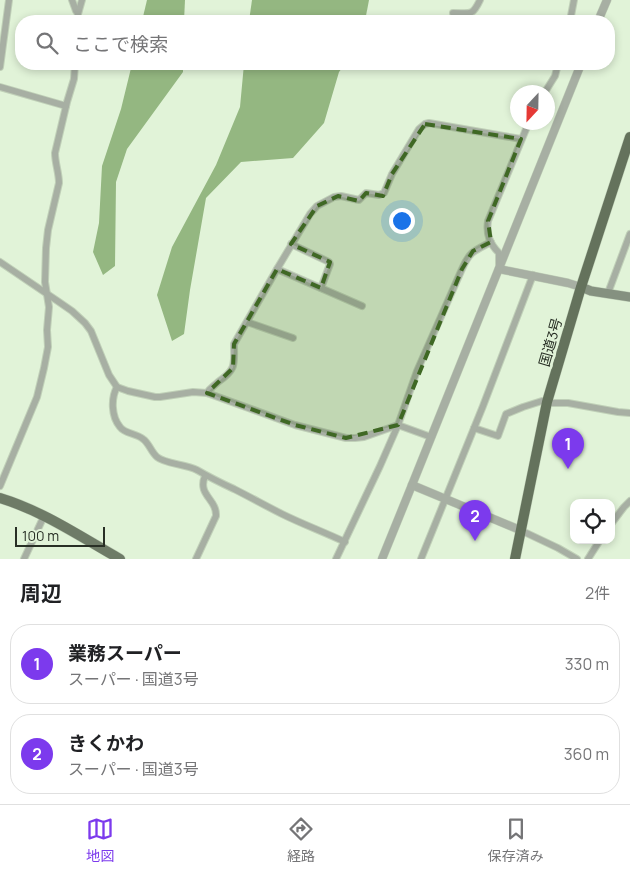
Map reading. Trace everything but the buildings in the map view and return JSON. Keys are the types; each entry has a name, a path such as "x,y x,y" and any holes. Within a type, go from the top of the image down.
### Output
{"highway":[{"name":"国道3号","path":"515,559 547,402 581,287 630,136"}],"main road":[{"path":"581,287 630,297"},
{"path":"0,498 44,516 120,559"}],"street":[{"path":"0,67 9,0"},
{"path":"72,0 78,12"},
{"path":"77,15 82,0"},
{"path":"452,12 470,13 474,11 480,0"},
{"path":"571,15 574,0"},
{"path":"601,15 607,0"},
{"path":"0,486 37,397 48,347 49,307 45,282 47,236 59,183 55,152 74,79 75,70"},
{"path":"549,85 556,70"},
{"path":"382,559 579,70"},
{"path":"0,86 66,106"},
{"path":"207,393 233,368 235,357 234,344 291,244 317,206 334,197 342,196 359,200 366,193 379,195 384,193 392,174 425,124 429,123 522,139"},
{"path":"499,269 499,254 490,242 487,229 488,221 526,130"},
{"path":"608,293 630,234"},
{"path":"336,559 398,425 417,371 462,269 473,251 490,242"},
{"path":"291,244 329,262 330,264 321,288"},
{"path":"0,262 72,311 85,323 91,331 109,376 117,387 155,397 194,392 207,393 295,425 346,438 364,437 398,425 431,438"},
{"path":"277,269 362,306"},
{"path":"499,269 581,287"},
{"path":"421,559 533,275"},
{"path":"247,322 293,338"},
{"path":"117,387 113,400 115,415 120,428 142,438 157,457 194,469 284,515 345,542"},
{"path":"474,428 498,436 506,414 542,401 568,403 630,413"},
{"path":"196,559 216,516 214,506 204,493 203,487 206,476"},
{"path":"412,485 520,530 577,559"},
{"path":"615,519 630,501"},
{"path":"24,559 44,516"},
{"path":"588,559 597,544"}],"highlighted area":[{"path":"425,124 521,139 488,221 491,242 473,251 462,269 398,425 346,438 295,425 207,393 233,368 234,344 277,269 321,288 330,262 291,244 317,206 338,196 359,201 366,193 383,196 392,174"}],"green space":[{"path":"147,0 185,0 184,15 143,15"},
{"path":"252,0 369,0 366,15 250,15"},
{"path":"131,70 183,70 127,149 116,182 115,266 103,275 93,252 99,223 102,166 121,109"},
{"path":"243,70 340,70 324,123 293,158 241,162 206,198 184,334 172,341 157,295 172,247 216,165 240,107"}],"place":[{"name":"業務スーパー","path":"568,469"},
{"name":"きくかわ","path":"475,541"}]}
